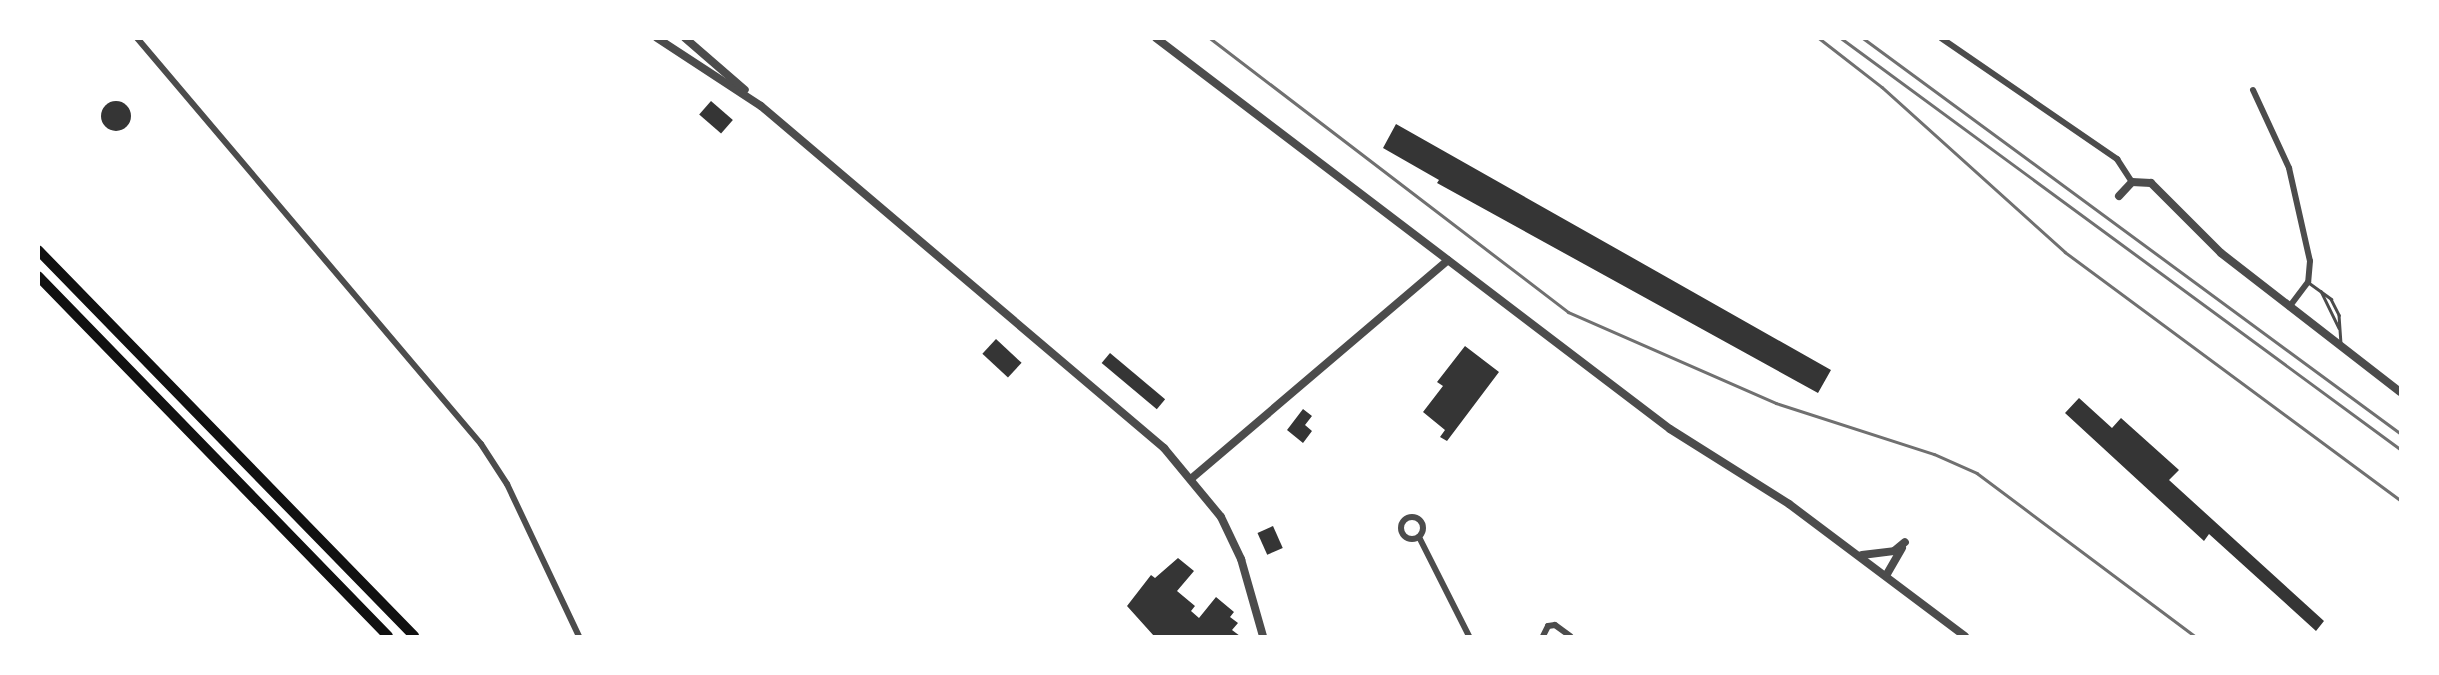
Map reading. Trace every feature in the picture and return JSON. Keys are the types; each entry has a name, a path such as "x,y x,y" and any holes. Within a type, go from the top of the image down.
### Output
{"highway":[{"path":"38,250 414,636"},
{"path":"38,276 388,636"}],"street":[{"path":"137,38 481,444 507,484 579,636"},
{"path":"657,38 753,100"},
{"path":"685,38 753,100 1164,448 1192,478 1232,537 1263,636"},
{"path":"1156,38 1670,429 1761,484 1887,574 1965,636"},
{"path":"1941,38 2117,159 2132,182"},
{"path":"2253,90 2289,168 2310,261 2308,282 2289,307"},
{"path":"2119,196 2132,182 2145,181 2160,190 2196,231 2400,393"},
{"path":"1192,478 1448,260"},
{"path":"1419,537 1469,636"},
{"path":"1861,555 1879,555 1905,542 1887,574"},
{"path":"1543,636 1548,626 1555,625 1570,636"}],"lane":[{"path":"2308,282 2321,291 2339,315 2341,347"},
{"path":"2321,291 2339,328"}],"building":[{"path":"116,101 126,106 131,116 126,126 116,131 106,126 101,116 106,106"},
{"path":"711,101 733,120 721,134 699,115"},
{"path":"1396,124 1831,370 1818,393 1437,183 1439,180 1383,148"},
{"path":"996,339 1022,363 1008,377 982,354"},
{"path":"1465,346 1499,372 1447,441 1440,437 1445,430 1423,412 1443,386 1437,382"},
{"path":"1110,353 1165,399 1157,409 1102,363"},
{"path":"2079,398 2112,428 2121,418 2179,470 2169,480 2324,621 2316,631 2209,534 2204,541 2065,413"},
{"path":"1303,409 1312,416 1305,425 1312,431 1303,443 1287,430"},
{"path":"1273,526 1283,548 1267,555 1257,533"},
{"path":"1178,558 1194,571 1177,591 1195,606 1191,611 1199,618 1216,597 1234,612 1230,617 1238,623 1232,630 1240,636 1154,636 1127,606 1151,575 1155,578"}],"railway":[{"path":"1210,38 1568,312 1776,403 1934,454 1977,473 2195,636"},
{"path":"1819,38 1882,87 2065,252 2400,500"},
{"path":"1841,38 2400,449"},
{"path":"1863,38 2400,433"}]}
